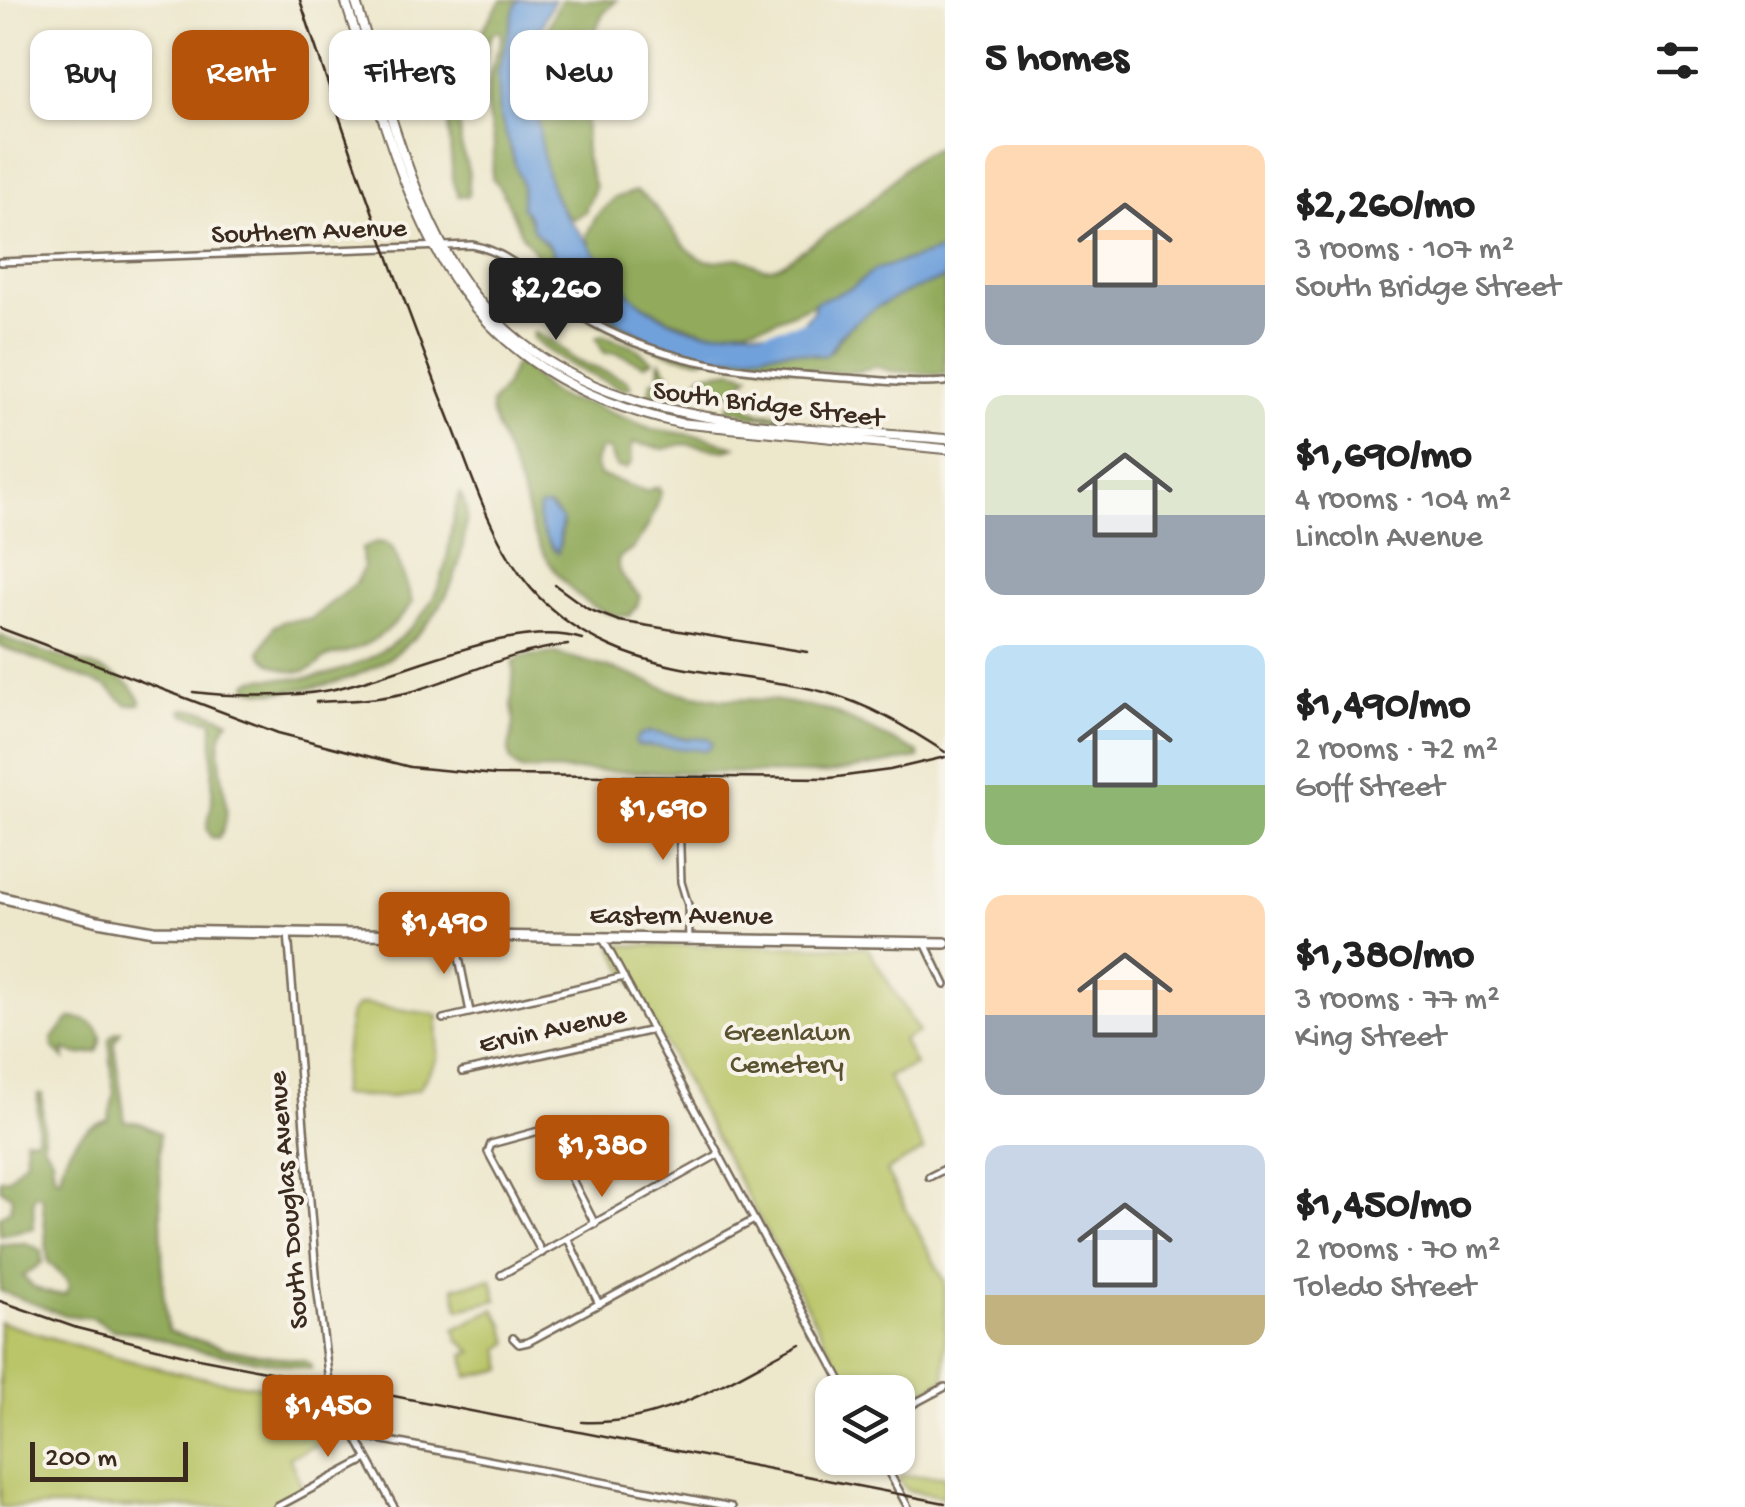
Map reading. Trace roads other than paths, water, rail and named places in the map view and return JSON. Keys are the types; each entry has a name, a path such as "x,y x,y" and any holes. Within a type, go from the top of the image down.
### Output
{"main road":[{"name":"South Bridge Street","path":"345,0 400,169 464,296 506,340 559,379 645,416 708,428 945,449"},
{"name":"South Bridge Street","path":"355,0 438,248 518,338 567,372 655,408 709,418 945,439"},
{"name":"Eastern Avenue","path":"0,898 154,931 945,943"}],"street":[{"name":"Southern Avenue","path":"0,262 472,245 494,251 596,325 690,362 769,373 945,382"},
{"path":"678,785 688,940"},
{"name":"South Douglas Avenue","path":"288,934 317,1286 330,1390 394,1507"},
{"path":"455,936 470,1013"},
{"path":"603,939 838,1375"},
{"path":"925,943 945,985"},
{"path":"443,1020 624,977"},
{"name":"Ervin Avenue","path":"462,1072 653,1030"},
{"path":"542,1253 487,1148 544,1129 595,1224"},
{"path":"502,1275 719,1154"},
{"path":"929,1177 945,1168"},
{"path":"513,1338 519,1344 528,1342 754,1220"},
{"path":"568,1239 600,1304"},
{"path":"915,1403 945,1387"},
{"path":"356,1438 363,1436 732,1507"},
{"path":"277,1507 368,1459"},
{"path":"890,1475 908,1507"}],"water":[{"path":"519,0 555,0 542,30 510,30 510,120 539,120 547,175 556,200 608,272 647,308 697,330 750,329 786,335 805,321 815,302 852,288 875,270 945,249 945,278 867,313 838,337 824,356 790,350 714,358 651,341 618,321 566,280 550,246 534,231 522,207 522,186 500,115 498,74 515,6"},
{"path":"548,506 562,520 558,553 540,526 540,507"},
{"path":"651,732 688,739 708,738 712,743 709,749 702,750 637,745 635,741 641,734"}],"waterway":[{"path":"763,337 809,325"}],"railway":[{"path":"300,0 389,259 471,476 499,539 531,588 573,626 636,656 841,697 887,717 945,752"},
{"path":"555,585 588,609 619,621 807,652"},
{"path":"0,628 278,733 410,767 495,775 830,778 945,757"},
{"path":"193,692 262,696 330,690 491,642 555,634 582,639"},
{"path":"316,702 398,695 507,658 568,645"},
{"path":"0,1301 77,1328 188,1356 945,1503"},
{"path":"582,1422 612,1421 668,1408 722,1385 800,1343"}],"park label":[{"name":"Greenlawn Cemetery","path":"787,1050"}]}
